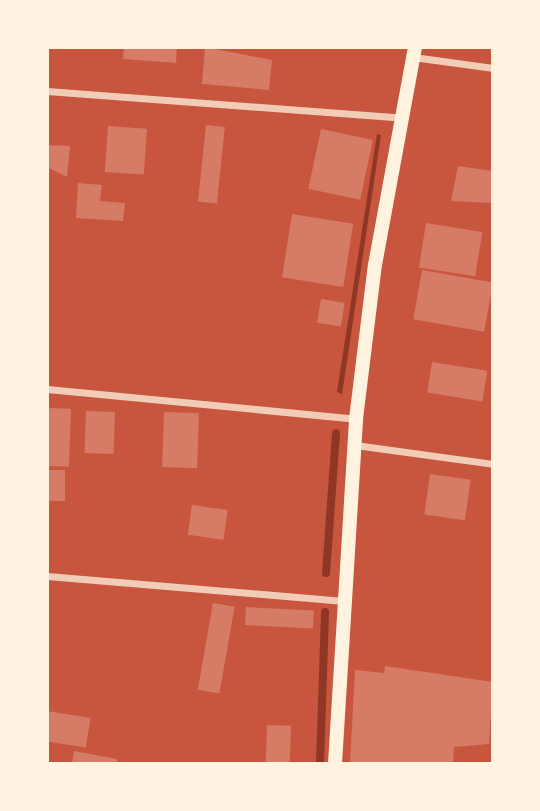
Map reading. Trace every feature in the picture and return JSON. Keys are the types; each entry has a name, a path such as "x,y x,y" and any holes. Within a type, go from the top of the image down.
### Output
{"main road":[{"path":"335,764 356,419 375,265 414,52"}],"street":[{"path":"414,52 493,68"},
{"path":"47,91 404,118"},
{"path":"47,389 356,419"},
{"path":"354,445 493,464"},
{"path":"47,576 344,601"}],"shaded area":[{"path":"377,134 381,135 342,394 337,392"}],"building":[{"path":"124,47 177,47 176,63 123,59"},
{"path":"205,47 272,60 269,90 202,84"},
{"path":"206,125 225,127 217,204 198,202"},
{"path":"108,126 147,129 144,175 105,172"},
{"path":"321,129 373,140 360,200 308,189"},
{"path":"47,145 70,146 67,177 47,167"},
{"path":"458,166 493,171 493,203 451,201"},
{"path":"78,183 102,185 100,201 125,203 123,221 76,218"},
{"path":"292,214 353,224 343,287 282,277"},
{"path":"426,223 482,232 475,276 419,267"},
{"path":"422,270 493,283 484,332 413,319"},
{"path":"321,299 345,303 341,326 317,323"},
{"path":"432,362 487,371 482,401 427,393"},
{"path":"47,408 71,409 69,467 47,466"},
{"path":"86,411 115,412 114,454 85,453"},
{"path":"164,412 199,413 197,468 162,467"},
{"path":"47,470 65,470 65,501 47,501"},
{"path":"430,474 471,480 465,520 424,515"},
{"path":"192,505 228,510 223,540 188,535"},
{"path":"213,603 235,607 219,693 198,690"},
{"path":"246,607 314,611 313,629 245,625"},
{"path":"385,666 493,682 489,744 454,747 453,764 350,764 355,670 384,673"},
{"path":"47,711 90,718 86,748 47,741"},
{"path":"267,725 291,726 290,764 266,764"},
{"path":"74,751 117,759 117,764 72,764"}],"waterway":[{"path":"326,573 336,433"},
{"path":"320,764 325,612"}]}
